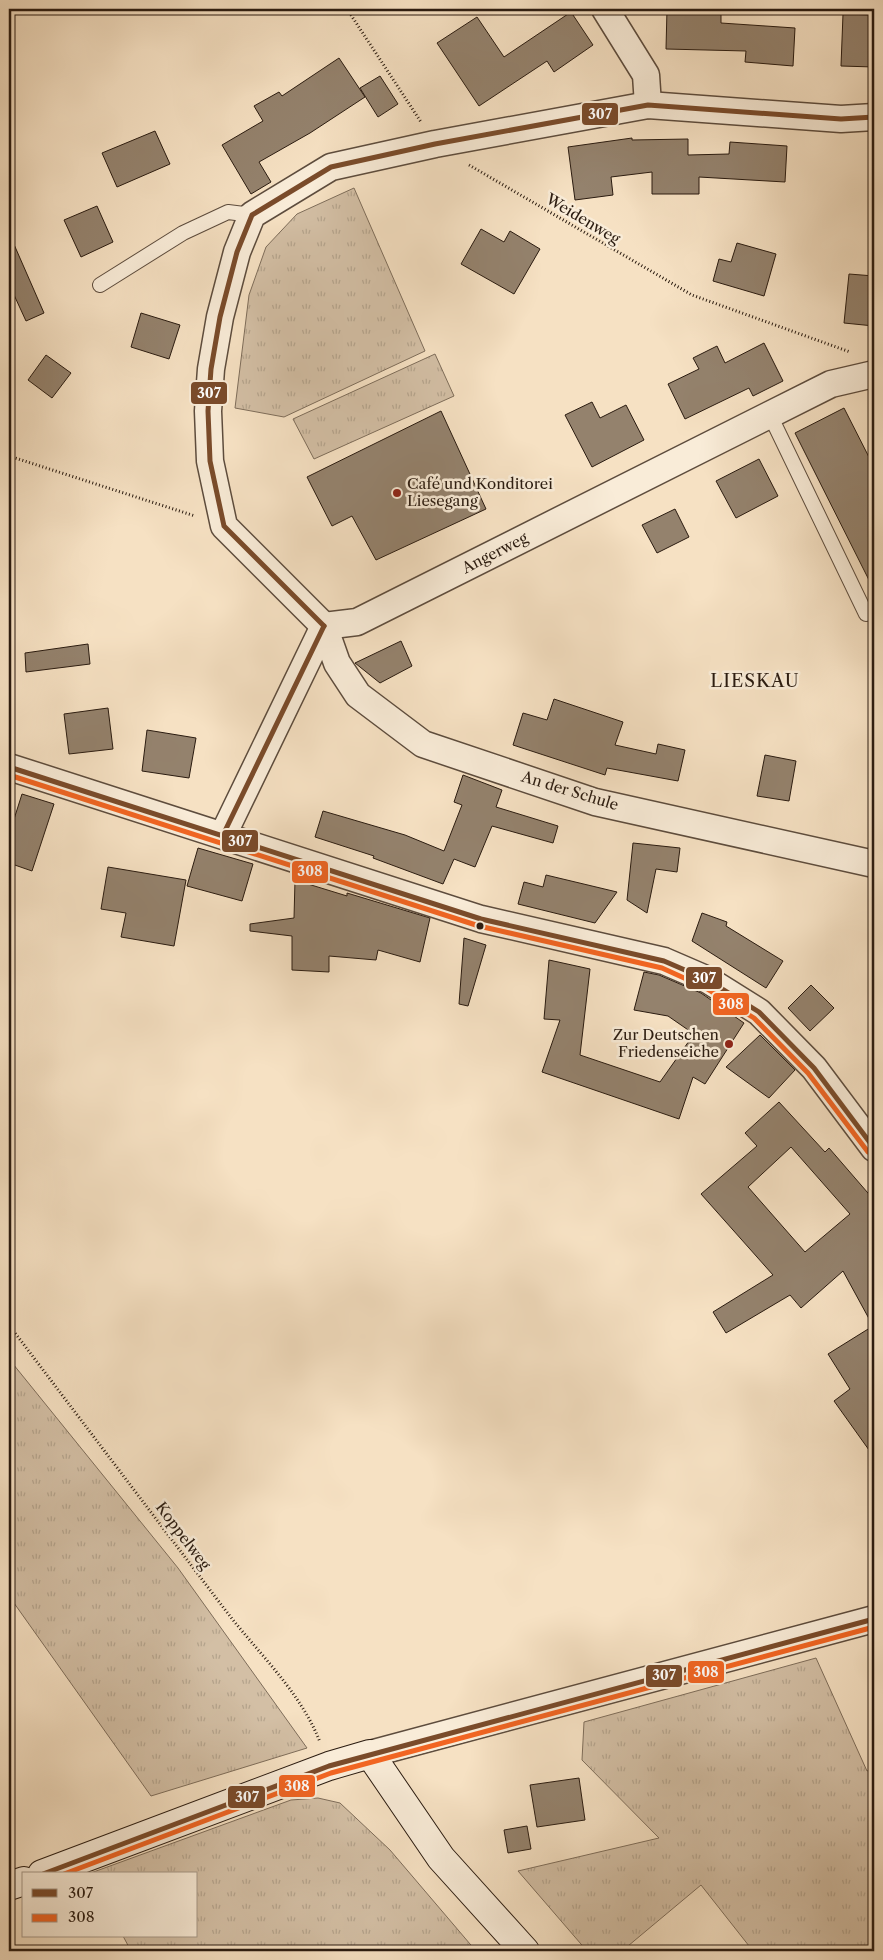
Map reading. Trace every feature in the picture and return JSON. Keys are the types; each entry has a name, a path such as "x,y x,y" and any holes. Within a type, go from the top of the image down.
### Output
{"street":[{"path":"605,9 646,74 648,105"},
{"path":"223,835 324,626 224,526 210,461 208,411 211,369 220,316 235,262 252,215 331,167 435,144 648,105 841,119 874,117"},
{"name":"Angerweg","path":"324,626 357,622 831,384 874,374"},
{"name":"An der Schule","path":"324,626 337,662 358,695 424,744 595,802 874,864"},
{"path":"9,767 481,918 664,961 708,980 759,1012 814,1068 871,1140"},
{"path":"47,1872 329,1766 874,1619"},
{"path":"370,1754 441,1858 525,1951"},
{"path":"9,1886 22,1881"}],"lane":[{"path":"100,285 183,233 228,212 252,215"},
{"path":"770,415 866,614"}],"path":[{"name":"Weidenweg","path":"347,9 435,144 692,295 856,354"},
{"path":"9,456 224,526"},
{"name":"Koppelweg","path":"9,1325 234,1622 303,1707 329,1766"}],"green space":[{"path":"354,188 425,351 284,417 235,408 249,295 266,247 297,214"},
{"path":"435,354 454,396 314,459 293,419"},
{"path":"9,1359 178,1568 307,1748 151,1796 9,1596"},
{"path":"816,1658 867,1771 874,1768 874,1951 753,1951 701,1885 622,1951 587,1951 518,1871 659,1838 582,1760 584,1722"},
{"path":"318,1798 340,1803 390,1850 476,1951 131,1951 124,1938 198,1938 198,1872 93,1872 291,1800"}],"building":[{"path":"667,9 721,10 721,23 795,28 793,66 745,62 746,51 666,49"},
{"path":"571,12 593,45 554,72 547,61 479,106 437,43 477,17 504,57"},
{"path":"843,14 874,15 874,67 841,66"},
{"path":"339,58 365,97 310,133 259,162 271,182 251,194 222,145 263,121 254,106 279,92 282,96"},
{"path":"380,76 398,104 378,117 360,88"},
{"path":"155,131 170,164 117,187 102,153"},
{"path":"632,138 632,140 688,139 688,155 729,154 730,142 787,146 785,182 699,177 699,194 652,194 652,172 611,177 613,195 575,200 568,147"},
{"path":"97,206 113,242 81,257 64,220"},
{"path":"481,229 504,242 510,231 540,249 514,294 461,264"},
{"path":"9,233 44,313 26,321 9,284"},
{"path":"737,243 776,254 764,296 713,281 719,259 731,262"},
{"path":"849,274 874,276 874,326 844,323"},
{"path":"141,313 180,325 169,359 131,347"},
{"path":"764,343 783,381 753,396 749,388 685,419 668,384 699,369 693,358 717,346 725,363"},
{"path":"46,355 71,373 52,398 28,380"},
{"path":"592,402 600,418 626,405 644,440 592,467 565,415"},
{"path":"844,408 874,467 874,590 795,433"},
{"name":"Café und Konditorei Liesegang","path":"441,411 486,509 376,560 352,516 332,526 307,477"},
{"path":"759,459 778,496 736,518 716,481"},
{"path":"675,509 689,537 657,553 642,525"},
{"path":"401,641 412,666 380,683 355,663"},
{"path":"88,644 90,664 26,672 25,653"},
{"path":"554,699 623,722 615,745 656,754 658,744 685,750 678,781 607,768 605,775 513,745 523,713 547,720"},
{"path":"108,708 113,749 69,754 64,714"},
{"path":"147,730 196,738 189,778 142,771"},
{"path":"765,755 796,761 789,801 757,796"},
{"path":"463,775 502,790 496,807 558,826 553,843 492,826 475,867 454,859 443,884 373,858 374,856 315,837 323,811 405,835 444,851 462,805 454,802"},
{"path":"22,794 54,804 32,871 9,863 9,835"},
{"path":"633,843 680,848 677,872 656,869 647,913 627,900"},
{"path":"198,848 253,864 242,901 187,886"},
{"path":"108,867 186,880 174,946 121,937 126,913 101,909"},
{"path":"546,875 617,892 595,923 518,904 524,882 543,887"},
{"path":"295,880 347,896 347,893 430,918 420,962 378,950 376,960 329,956 329,972 292,970 292,936 250,931 250,924 294,918"},
{"path":"702,913 727,922 726,926 783,961 766,988 692,941"},
{"path":"464,938 486,945 468,1006 459,1004"},
{"path":"549,960 590,969 580,1055 660,1082 694,1034 668,1016 634,1010 644,972 659,975 701,993 744,1023 705,1084 693,1077 679,1119 542,1072 560,1020 544,1019"},
{"path":"811,985 834,1008 810,1031 788,1008"},
{"path":"760,1035 795,1070 769,1098 726,1067"},
{"path":"779,1102 825,1152 829,1148 874,1200 874,1457 834,1401 850,1389 828,1354 873,1326 843,1271 801,1308 790,1295 726,1333 713,1312 773,1275 701,1194 757,1146 745,1133","holes":["791,1147 850,1214 805,1252 748,1187"]},
{"path":"579,1778 585,1820 537,1827 530,1785"},
{"path":"527,1826 531,1849 508,1853 504,1830"}],"transit line":[{"name":"307","path":"324,626 224,526 210,461 208,411 211,369 220,317 237,252 252,215 331,167 435,144 648,105 841,119 874,117"},
{"name":"307","path":"223,835 324,626"},
{"name":"307","path":"9,767 481,919 664,961 708,980 759,1012 814,1068 874,1148"},
{"name":"308","path":"9,775 479,926 662,968 704,987 754,1018 808,1073 868,1152"},
{"name":"307","path":"48,1872 329,1766 874,1619"},
{"name":"308","path":"69,1872 331,1773 874,1627"}],"place":[{"name":"Café und Konditorei Liesegang","path":"397,493"},
{"name":"Zur Deutschen Friedenseiche","path":"729,1044"}],"district":[{"name":"LIESKAU","path":"755,681"}]}
